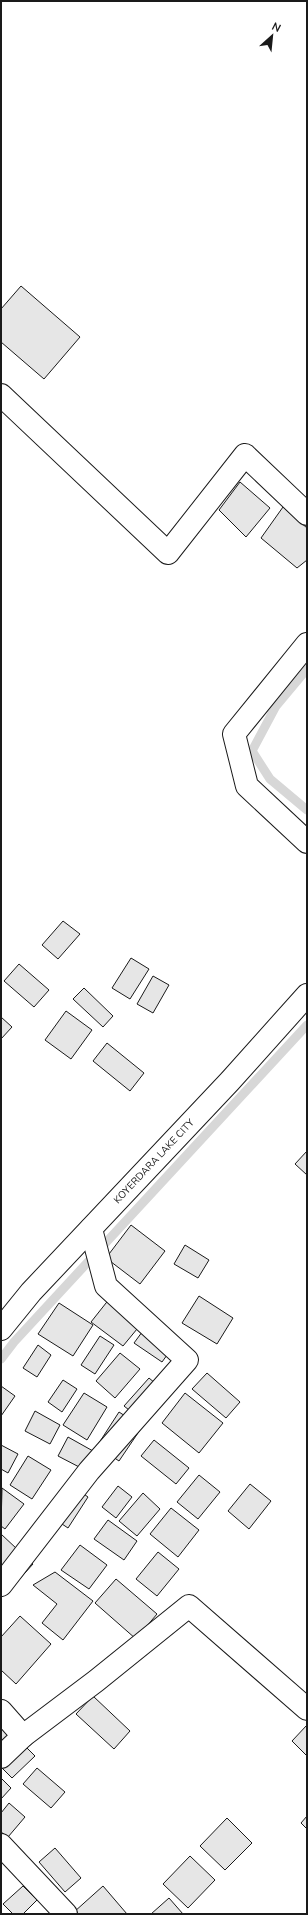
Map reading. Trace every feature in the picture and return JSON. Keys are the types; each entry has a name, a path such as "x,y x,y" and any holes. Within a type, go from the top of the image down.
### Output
{"street":[{"path":"1,395 168,553 245,455 307,514"},
{"path":"307,644 234,734 247,786 307,842"},
{"name":"KOYERDARA LAKE CITY","path":"1,1329 30,1292 230,1081 307,995"},
{"path":"1,1585 89,1471 187,1360 106,1286 91,1229"},
{"path":"1,1757 23,1736 96,1682 188,1606 307,1709"},
{"path":"1,1711 23,1736"},
{"path":"1,1845 66,1914"}],"building":[{"path":"21,286 80,337 44,379 1,342 1,309"},
{"path":"240,482 270,508 246,537 219,510"},
{"path":"283,507 307,528 307,560 297,568 261,538"},
{"path":"63,921 80,934 58,959 42,945"},
{"path":"131,958 149,969 130,999 112,988"},
{"path":"19,964 49,990 34,1007 4,981"},
{"path":"153,976 169,985 153,1013 137,1004"},
{"path":"84,988 113,1016 103,1027 73,999"},
{"path":"66,1011 92,1030 71,1059 45,1040"},
{"path":"1,1017 12,1027 1,1039"},
{"path":"107,1043 144,1073 130,1091 93,1061"},
{"path":"307,1151 307,1175 295,1164"},
{"path":"131,1225 165,1251 140,1284 106,1258"},
{"path":"185,1245 209,1260 198,1278 174,1264"},
{"path":"199,1296 233,1318 217,1344 182,1323"},
{"path":"110,1298 142,1323 123,1346 91,1322"},
{"path":"59,1303 93,1325 73,1356 38,1334"},
{"path":"148,1324 175,1344 162,1362 134,1343"},
{"path":"100,1336 114,1345 95,1374 81,1365"},
{"path":"38,1345 51,1355 37,1377 23,1368"},
{"path":"120,1353 140,1369 115,1398 96,1381"},
{"path":"207,1373 240,1402 226,1418 192,1389"},
{"path":"149,1378 168,1394 144,1422 124,1406"},
{"path":"63,1380 77,1389 62,1412 48,1402"},
{"path":"1,1386 15,1396 1,1416"},
{"path":"84,1393 107,1407 87,1440 63,1425"},
{"path":"185,1393 223,1423 199,1453 162,1423"},
{"path":"35,1411 60,1425 50,1444 25,1431"},
{"path":"119,1412 142,1427 119,1461 97,1446"},
{"path":"68,1437 93,1451 83,1469 58,1456"},
{"path":"154,1440 189,1468 176,1484 141,1456"},
{"path":"1,1445 18,1454 8,1473 1,1469"},
{"path":"28,1456 51,1470 32,1499 10,1485"},
{"path":"199,1475 220,1492 198,1519 177,1502"},
{"path":"250,1484 271,1501 249,1529 228,1511"},
{"path":"71,1485 88,1497 68,1528 50,1516"},
{"path":"118,1486 132,1497 116,1518 102,1507"},
{"path":"2,1488 24,1504 5,1529 1,1526"},
{"path":"143,1493 160,1509 137,1536 119,1521"},
{"path":"171,1508 199,1530 178,1557 150,1534"},
{"path":"108,1520 137,1541 124,1560 94,1539"},
{"path":"1,1534 33,1564 6,1594 1,1589"},
{"path":"80,1545 107,1565 89,1589 61,1570"},
{"path":"158,1552 179,1569 157,1596 136,1579"},
{"path":"55,1572 93,1601 63,1640 42,1623 57,1604 33,1585"},
{"path":"116,1579 157,1614 136,1639 95,1603"},
{"path":"20,1616 51,1644 16,1684 1,1670 1,1637"},
{"path":"93,1696 130,1731 114,1749 76,1714"},
{"path":"1,1725 10,1734 1,1743"},
{"path":"307,1725 307,1756 292,1741"},
{"path":"23,1744 35,1756 12,1778 1,1767"},
{"path":"37,1768 65,1792 51,1808 23,1784"},
{"path":"1,1778 11,1788 1,1799"},
{"path":"9,1803 25,1817 8,1837 1,1832 1,1813"},
{"path":"307,1816 307,1829 301,1823"},
{"path":"227,1818 252,1843 225,1870 200,1846"},
{"path":"55,1848 81,1878 65,1892 39,1862"},
{"path":"190,1856 215,1880 188,1908 163,1884"},
{"path":"23,1886 37,1900 23,1914 13,1914 3,1904"},
{"path":"103,1886 127,1914 76,1914 74,1912"},
{"path":"169,1898 183,1914 151,1914"}],"waterway":[{"path":"307,669 276,706 252,751 270,779 307,810"},
{"path":"1,1359 14,1342 307,1025"}]}
